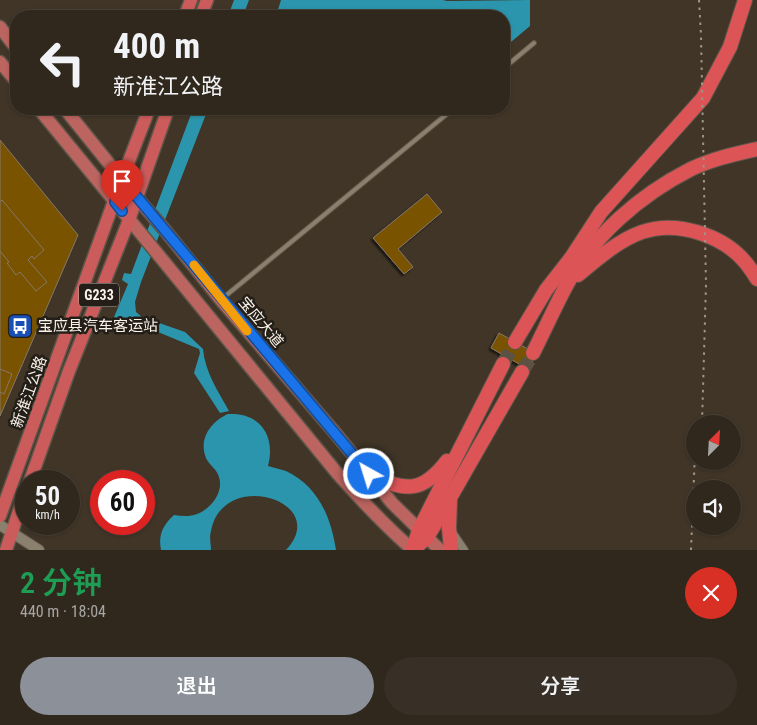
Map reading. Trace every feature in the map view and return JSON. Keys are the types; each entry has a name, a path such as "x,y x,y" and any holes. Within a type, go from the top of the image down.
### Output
{"highway":[{"path":"515,342 546,290 571,258 601,212 703,98 730,47 745,0"},
{"name":"新淮江公路","path":"0,516 147,115"},
{"name":"新淮江公路","path":"34,470 68,371 129,220 166,115"},
{"path":"571,258 614,212 646,186 726,149 757,142"},
{"path":"533,353 574,272 593,246 618,219 691,165 757,149"},
{"path":"556,309 579,274 614,248 642,232 662,228 688,230 711,237 728,246 746,263 757,279"},
{"path":"413,550 423,533 465,439 504,364"},
{"path":"423,533 450,497 522,372"},
{"path":"369,474 394,485 417,486 437,474 465,439"},
{"path":"450,497 449,528 451,550"},
{"path":"6,550 15,522"}],"main road":[{"path":"0,28 10,40"},
{"path":"0,62 10,74"},
{"path":"44,115 337,472 367,507 413,550"},
{"name":"宝应大道","path":"70,115 221,300 392,503 440,550"}],"street":[{"path":"0,526 39,550"},
{"path":"449,528 464,550"}],"lane":[{"path":"510,63 534,43"},
{"path":"221,300 447,115"}],"water":[{"path":"234,0 249,0 245,10 230,10"},
{"path":"281,0 530,0 530,26 510,43 510,10 278,10"},
{"path":"191,115 206,115 135,302 136,312 142,317 185,332 203,349 206,366 216,389 229,411 220,413 194,373 200,353 199,349 146,327 130,317 126,323 114,317 128,284 122,280 124,273 131,274"},
{"path":"228,414 239,414 249,417 263,428 270,445 268,466 286,471 297,477 315,494 331,526 336,550 286,550 296,532 295,517 286,506 270,498 252,496 234,500 220,511 210,533 211,550 161,550 161,535 164,527 174,515 191,516 202,512 218,494 220,488 219,477 206,458 204,444 205,437 212,426"}],"building":[{"name":"宝应县汽车客运站","path":"0,140 78,235 0,416"},
{"path":"427,194 442,212 398,249 413,267 404,274 373,238"},
{"path":"2,200 44,250 34,259 32,256 28,260 47,282 36,291 20,272 16,275 0,251 0,202"},
{"path":"499,333 537,354 528,369 491,348"},
{"path":"0,369 12,374 4,394 0,392"}],"tunnel":[{"path":"503,364 515,342"},
{"path":"522,372 533,353"}],"railway":[{"path":"699,0 706,284 702,415"},
{"path":"691,550 694,470"}],"slow traffic":[{"path":"194,265 247,331"}],"place":[{"name":"宝应县汽车客运站","path":"20,326"}],"route":[{"path":"122,211 115,202 122,179 221,300 369,474"}]}
